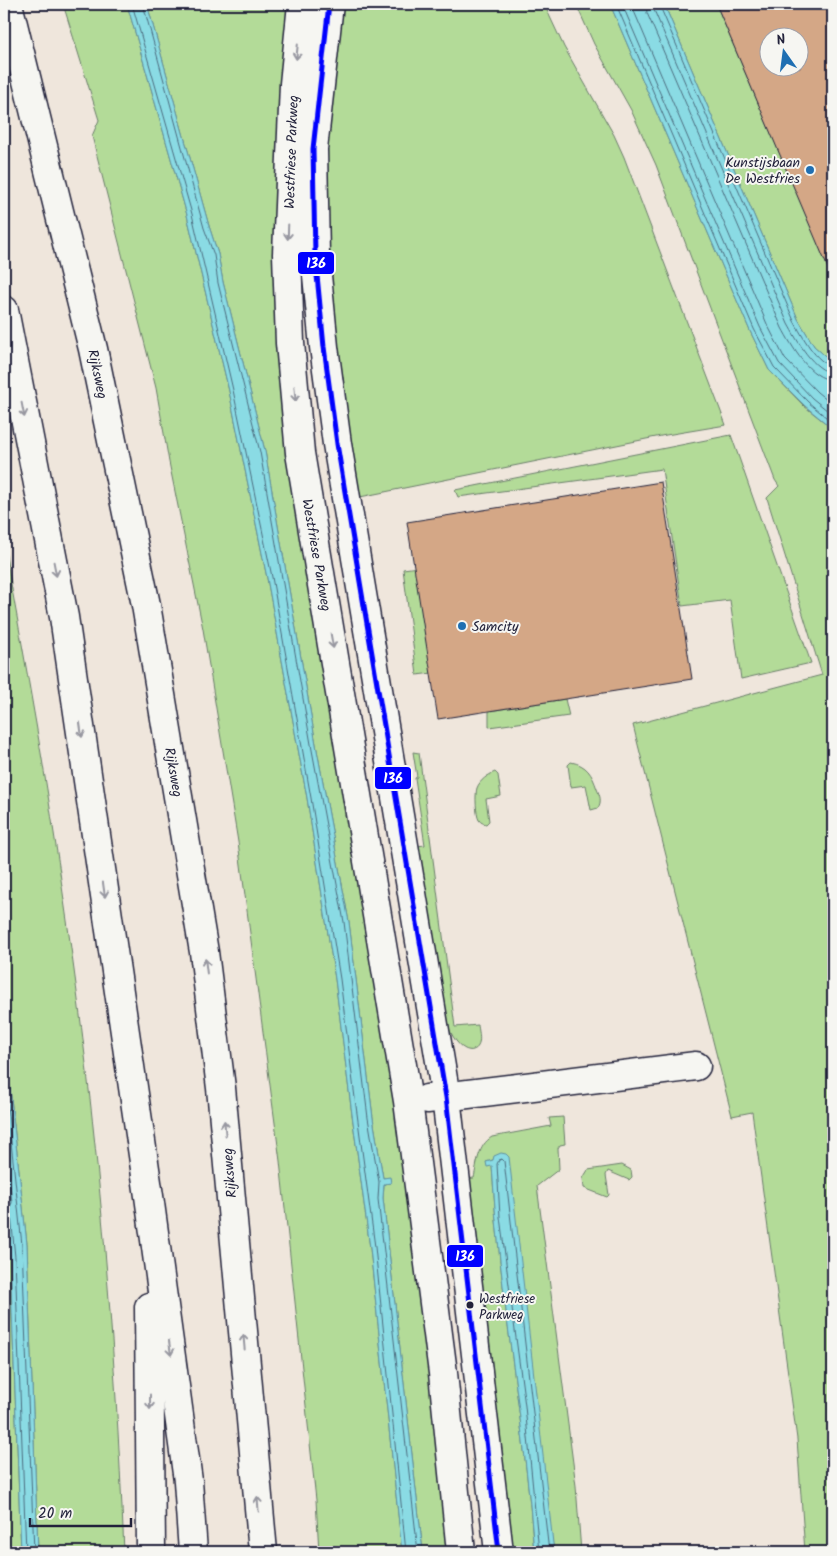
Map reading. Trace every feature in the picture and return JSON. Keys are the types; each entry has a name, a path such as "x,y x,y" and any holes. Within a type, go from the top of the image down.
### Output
{"main road":[{"name":"Rijksweg","path":"8,4 97,368 146,605 204,952 222,1098 263,1552"},
{"name":"Westfriese Parkweg","path":"302,4 294,84 287,254 290,342 300,453 408,1101 443,1373 461,1552"},
{"name":"Westfriese Parkweg","path":"329,4 313,149 316,255 324,347 340,463 446,1097 499,1552"},
{"path":"4,310 64,617 149,1196 188,1481 193,1552"},
{"path":"408,1101 696,1066"},
{"path":"149,1196 151,1552"}],"green space":[{"path":"63,4 127,4 187,215 229,391 267,578 307,798 335,979 370,1248 402,1552 319,1552 316,1500 280,1161 238,842 203,629 156,388 92,136 99,120"},
{"path":"147,4 293,4 277,194 408,1181 451,1552 423,1552 383,1198 384,1184 391,1183 390,1178 383,1178 373,1118 349,922 265,451 223,282 218,254"},
{"path":"335,4 544,4 564,47 614,135 624,157 726,425 666,435 355,498 328,302 325,134"},
{"path":"576,4 610,4 750,331 769,370 804,406 833,429 833,1552 805,1552 797,1439 752,1112 732,1116 633,725 822,675 767,498 779,486 775,480 656,165 631,110 594,44"},
{"path":"664,4 716,4 833,278 833,363 814,346 798,319"},
{"path":"731,435 811,663 741,679 730,600 682,606 662,469 458,497 455,490"},
{"path":"4,545 51,816 86,1068 110,1310 124,1552 38,1552 27,1244 4,1034"},
{"path":"426,566 440,672 417,675 403,569"},
{"path":"565,699 569,716 489,727 489,711"},
{"path":"413,752 419,753 455,1027 478,1025 479,1043 472,1050 465,1049 458,1044 445,1020 417,846 425,845"},
{"path":"571,762 581,765 591,775 600,796 598,808 591,810 586,785 571,787 568,765"},
{"path":"495,772 498,775 501,796 486,799 489,821 486,824 481,822 478,817 476,791 482,780"},
{"path":"563,1117 565,1144 560,1145 558,1148 559,1169 537,1186 576,1486 581,1552 554,1552 493,1160 486,1162 492,1166 500,1263 525,1455 534,1552 508,1552 466,1179 474,1178 477,1161 487,1140 492,1137 551,1126 549,1118"},
{"path":"622,1165 631,1170 632,1177 629,1180 608,1171 606,1175 609,1195 607,1197 584,1188 583,1178 588,1170"},
{"path":"4,1192 10,1257 21,1552 4,1552"}],"water":[{"path":"127,4 147,4 218,254 223,282 265,451 349,922 373,1118 383,1178 390,1177 391,1183 384,1184 383,1198 423,1552 402,1552 370,1248 335,979 307,798 267,578 229,391 187,215"},
{"path":"610,4 664,4 798,319 814,346 833,363 833,429 805,406 769,370 750,331"},
{"path":"4,1034 27,1244 38,1552 21,1552 10,1257 4,1192"},
{"path":"501,1153 509,1157 554,1552 534,1552 525,1455 500,1263 492,1166 487,1167 486,1162 493,1160 494,1156"}],"building":[{"name":"Kunstijsbaan De Westfries","path":"716,4 833,4 833,280"},
{"path":"661,482 692,679 438,719 407,522"}],"transit line":[{"name":"136","path":"329,4 313,149 315,255 324,347 337,444 446,1097 499,1552"}],"place":[{"name":"Kunstijsbaan De Westfries","path":"810,170"},
{"name":"Samcity","path":"462,626"},
{"name":"Westfriese Parkweg","path":"470,1305"}]}
